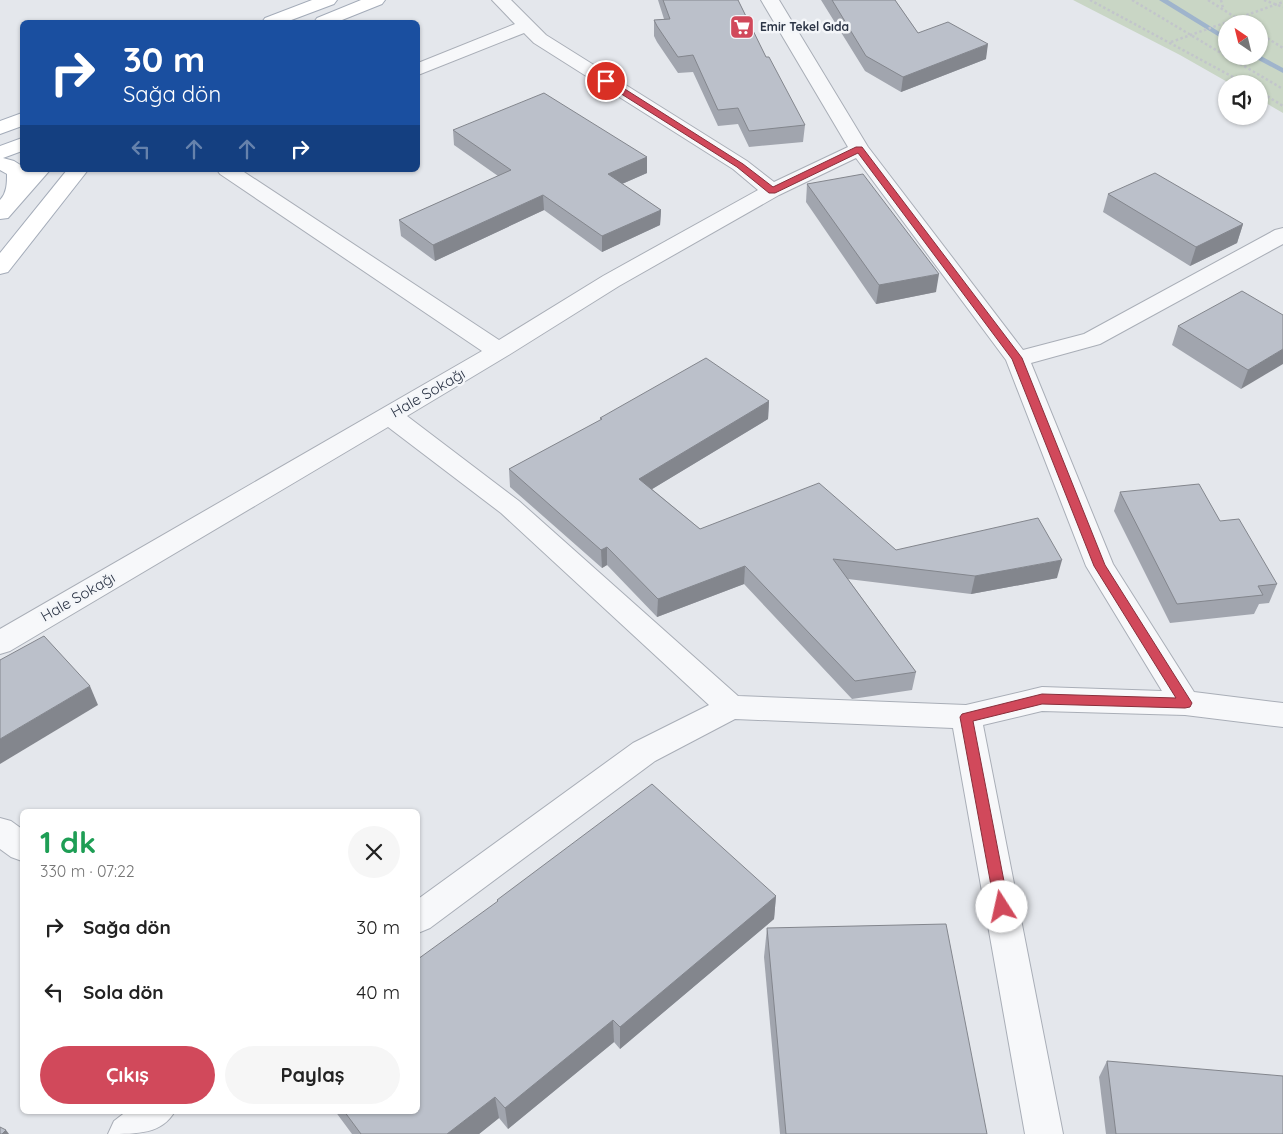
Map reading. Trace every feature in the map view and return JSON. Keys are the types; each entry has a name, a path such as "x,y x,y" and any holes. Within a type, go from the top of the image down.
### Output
{"main road":[{"path":"276,20 328,0"},
{"path":"328,20 376,0"},
{"path":"0,128 20,120"},
{"path":"0,153 20,145"},
{"path":"0,164 7,165 17,171 17,185 14,197"},
{"path":"0,213 38,172"},
{"path":"0,267 76,172"}],"street":[{"path":"501,0 540,39 740,165 772,191"},
{"path":"770,0 859,149 1017,358 1100,566 1185,703"},
{"path":"420,68 526,26"},
{"name":"Hale Sokağı","path":"0,643 499,351 611,281 772,191 859,149"},
{"path":"230,172 499,351"},
{"path":"1017,358 1092,339 1283,234"},
{"path":"389,415 510,507 731,707"},
{"path":"420,917 644,752 731,707 966,717 1042,699 1185,703 1283,715"},
{"path":"966,717 1044,1134"},
{"path":"0,831 20,846"},
{"path":"127,1134 153,1114"}],"path":[{"path":"1090,0 1230,75"},
{"path":"1132,0 1218,51"},
{"path":"1208,0 1233,15"},
{"path":"1221,0 1223,9"},
{"path":"1264,0 1283,7"},
{"path":"1246,15 1283,2"},
{"path":"1171,42 1218,25"},
{"path":"1268,39 1283,48"},
{"path":"1242,65 1283,89"},
{"path":"1268,97 1283,106"}],"green space":[{"path":"1073,0 1283,0 1283,113 1268,104 1268,75 1218,75 1218,77"}],"building":[{"path":"663,0 738,0 766,57 769,57 805,125 749,131 738,108 718,110 693,55 678,57 654,20 670,19"},
{"path":"832,0 895,0 918,33 948,22 988,44 903,77 866,56"},
{"path":"544,93 647,157 608,174 661,210 602,236 543,195 433,245 399,220 511,170 453,130"},
{"path":"1155,173 1243,224 1196,247 1108,194"},
{"path":"863,174 939,274 879,285 807,184"},
{"path":"1242,291 1283,315 1283,349 1248,370 1178,326"},
{"path":"706,358 769,401 639,479 700,529 819,483 896,550 1038,518 1062,560 975,576 833,559 916,672 855,681 745,566 658,599 607,547 601,550 509,469 602,419 600,418"},
{"path":"1199,484 1220,521 1239,519 1277,584 1258,586 1263,595 1177,604 1120,492"},
{"path":"44,636 90,686 0,739 0,660"},
{"path":"652,784 776,896 620,1027 613,1020 505,1108 495,1097 447,1134 361,1134 346,1114 420,1114 420,958"},
{"path":"946,924 987,1134 786,1134 767,928"},
{"path":"1107,1061 1283,1076 1283,1134 1116,1134"},
{"path":"0,1127 6,1130 2,1134 0,1134"}],"waterway":[{"path":"1163,0 1218,34"},
{"path":"1268,63 1283,71"}],"place":[{"name":"Emir Tekel Gıda","path":"742,27"}],"route":[{"path":"606,81 740,165 772,191 859,149 1017,358 1100,566 1185,703 1042,699 966,717 1002,907"}]}
